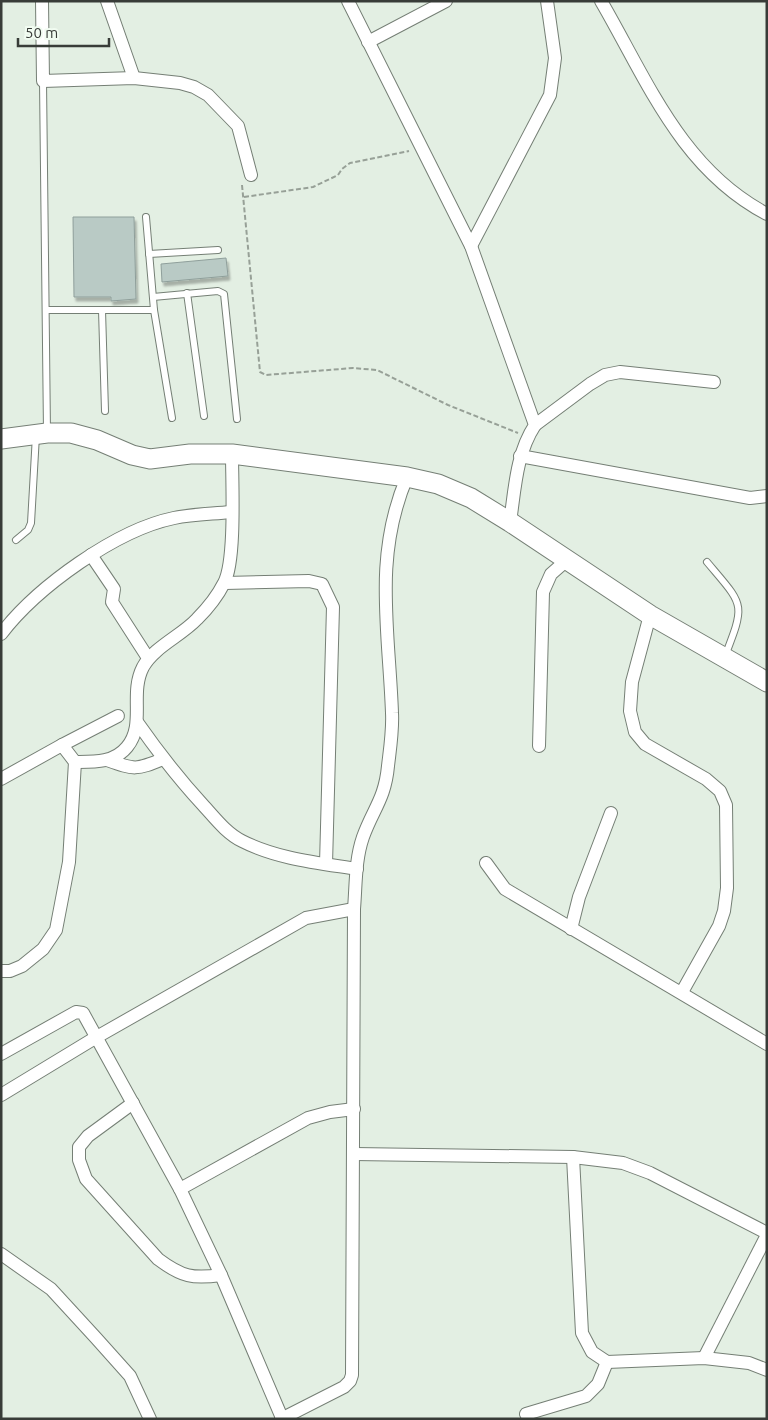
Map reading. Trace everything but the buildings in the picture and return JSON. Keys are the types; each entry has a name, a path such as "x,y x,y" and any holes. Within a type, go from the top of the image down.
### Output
{"street":[{"path":"42,1 44,82 134,78 180,83 208,95 238,126 247,178"},
{"path":"107,1 134,78"},
{"path":"348,1 472,246 535,425"},
{"path":"368,42 446,1"},
{"path":"472,246 550,95 555,58 547,1"},
{"path":"601,1 667,120 691,154 728,188 767,214"},
{"path":"510,522 520,456 527,437 535,425 605,375 620,372 714,382"},
{"path":"1,439 42,433 71,433 97,440 132,455 150,459 190,454 232,454 407,477 438,484 471,498 568,560 650,616 767,682"},
{"path":"75,762 107,760 121,754 135,738 137,682 148,658 197,619 225,582 230,557 232,454"},
{"path":"520,456 750,498 767,496"},
{"path":"1,1054 76,1012 83,1013 95,1038 180,1189 222,1275 282,1419 344,1387 350,1381 352,1375 354,908 356,869 363,836 385,791 388,768 392,715 384,585 386,556 397,501 407,477"},
{"path":"1,634 16,615 33,599 91,555 142,528 173,518 231,512"},
{"path":"91,555 114,588 112,602 148,658"},
{"path":"539,746 542,592 551,574 568,560"},
{"path":"225,582 310,581 322,584 333,607 326,864"},
{"path":"650,616 632,682 630,711 635,732 646,744 706,779 720,791 726,805 728,888 724,911 719,926 682,992"},
{"path":"1,779 118,716"},
{"path":"137,722 163,759 225,830 240,841 299,860 356,869"},
{"path":"1,971 10,971 22,966 43,949 56,930 69,862 75,762 62,745"},
{"path":"107,760 128,768 139,769 163,759"},
{"path":"571,929 579,897 611,813"},
{"path":"486,863 505,889 767,1044"},
{"path":"1,1095 95,1038 306,918 354,908"},
{"path":"133,1104 88,1136 79,1147 79,1160 86,1178 158,1259 172,1270 183,1275 198,1278 222,1275"},
{"path":"180,1189 308,1118 330,1112 354,1109"},
{"path":"354,1154 573,1157 623,1163 650,1173 767,1234 704,1358"},
{"path":"573,1157 582,1333 592,1352 607,1362 704,1358 749,1363 767,1370"},
{"path":"1,1254 51,1289 96,1338 130,1376 150,1419"},
{"path":"526,1414 586,1396 598,1384 607,1362"}],"lane":[{"path":"16,540 28,530 31,523 42,433 46,310 44,82"},
{"path":"146,217 154,310 172,418"},
{"path":"149,254 218,250"},
{"path":"153,297 218,291 224,294 237,419"},
{"path":"187,293 204,416"},
{"path":"46,310 154,310"},
{"path":"102,310 104,411"},
{"path":"707,562 734,594 739,605 738,622 724,658"}],"path":[{"path":"244,197 313,187 338,175 350,163 422,149"},
{"path":"247,178 244,197 260,372 266,375 353,368 378,370 448,405 527,437"}]}
